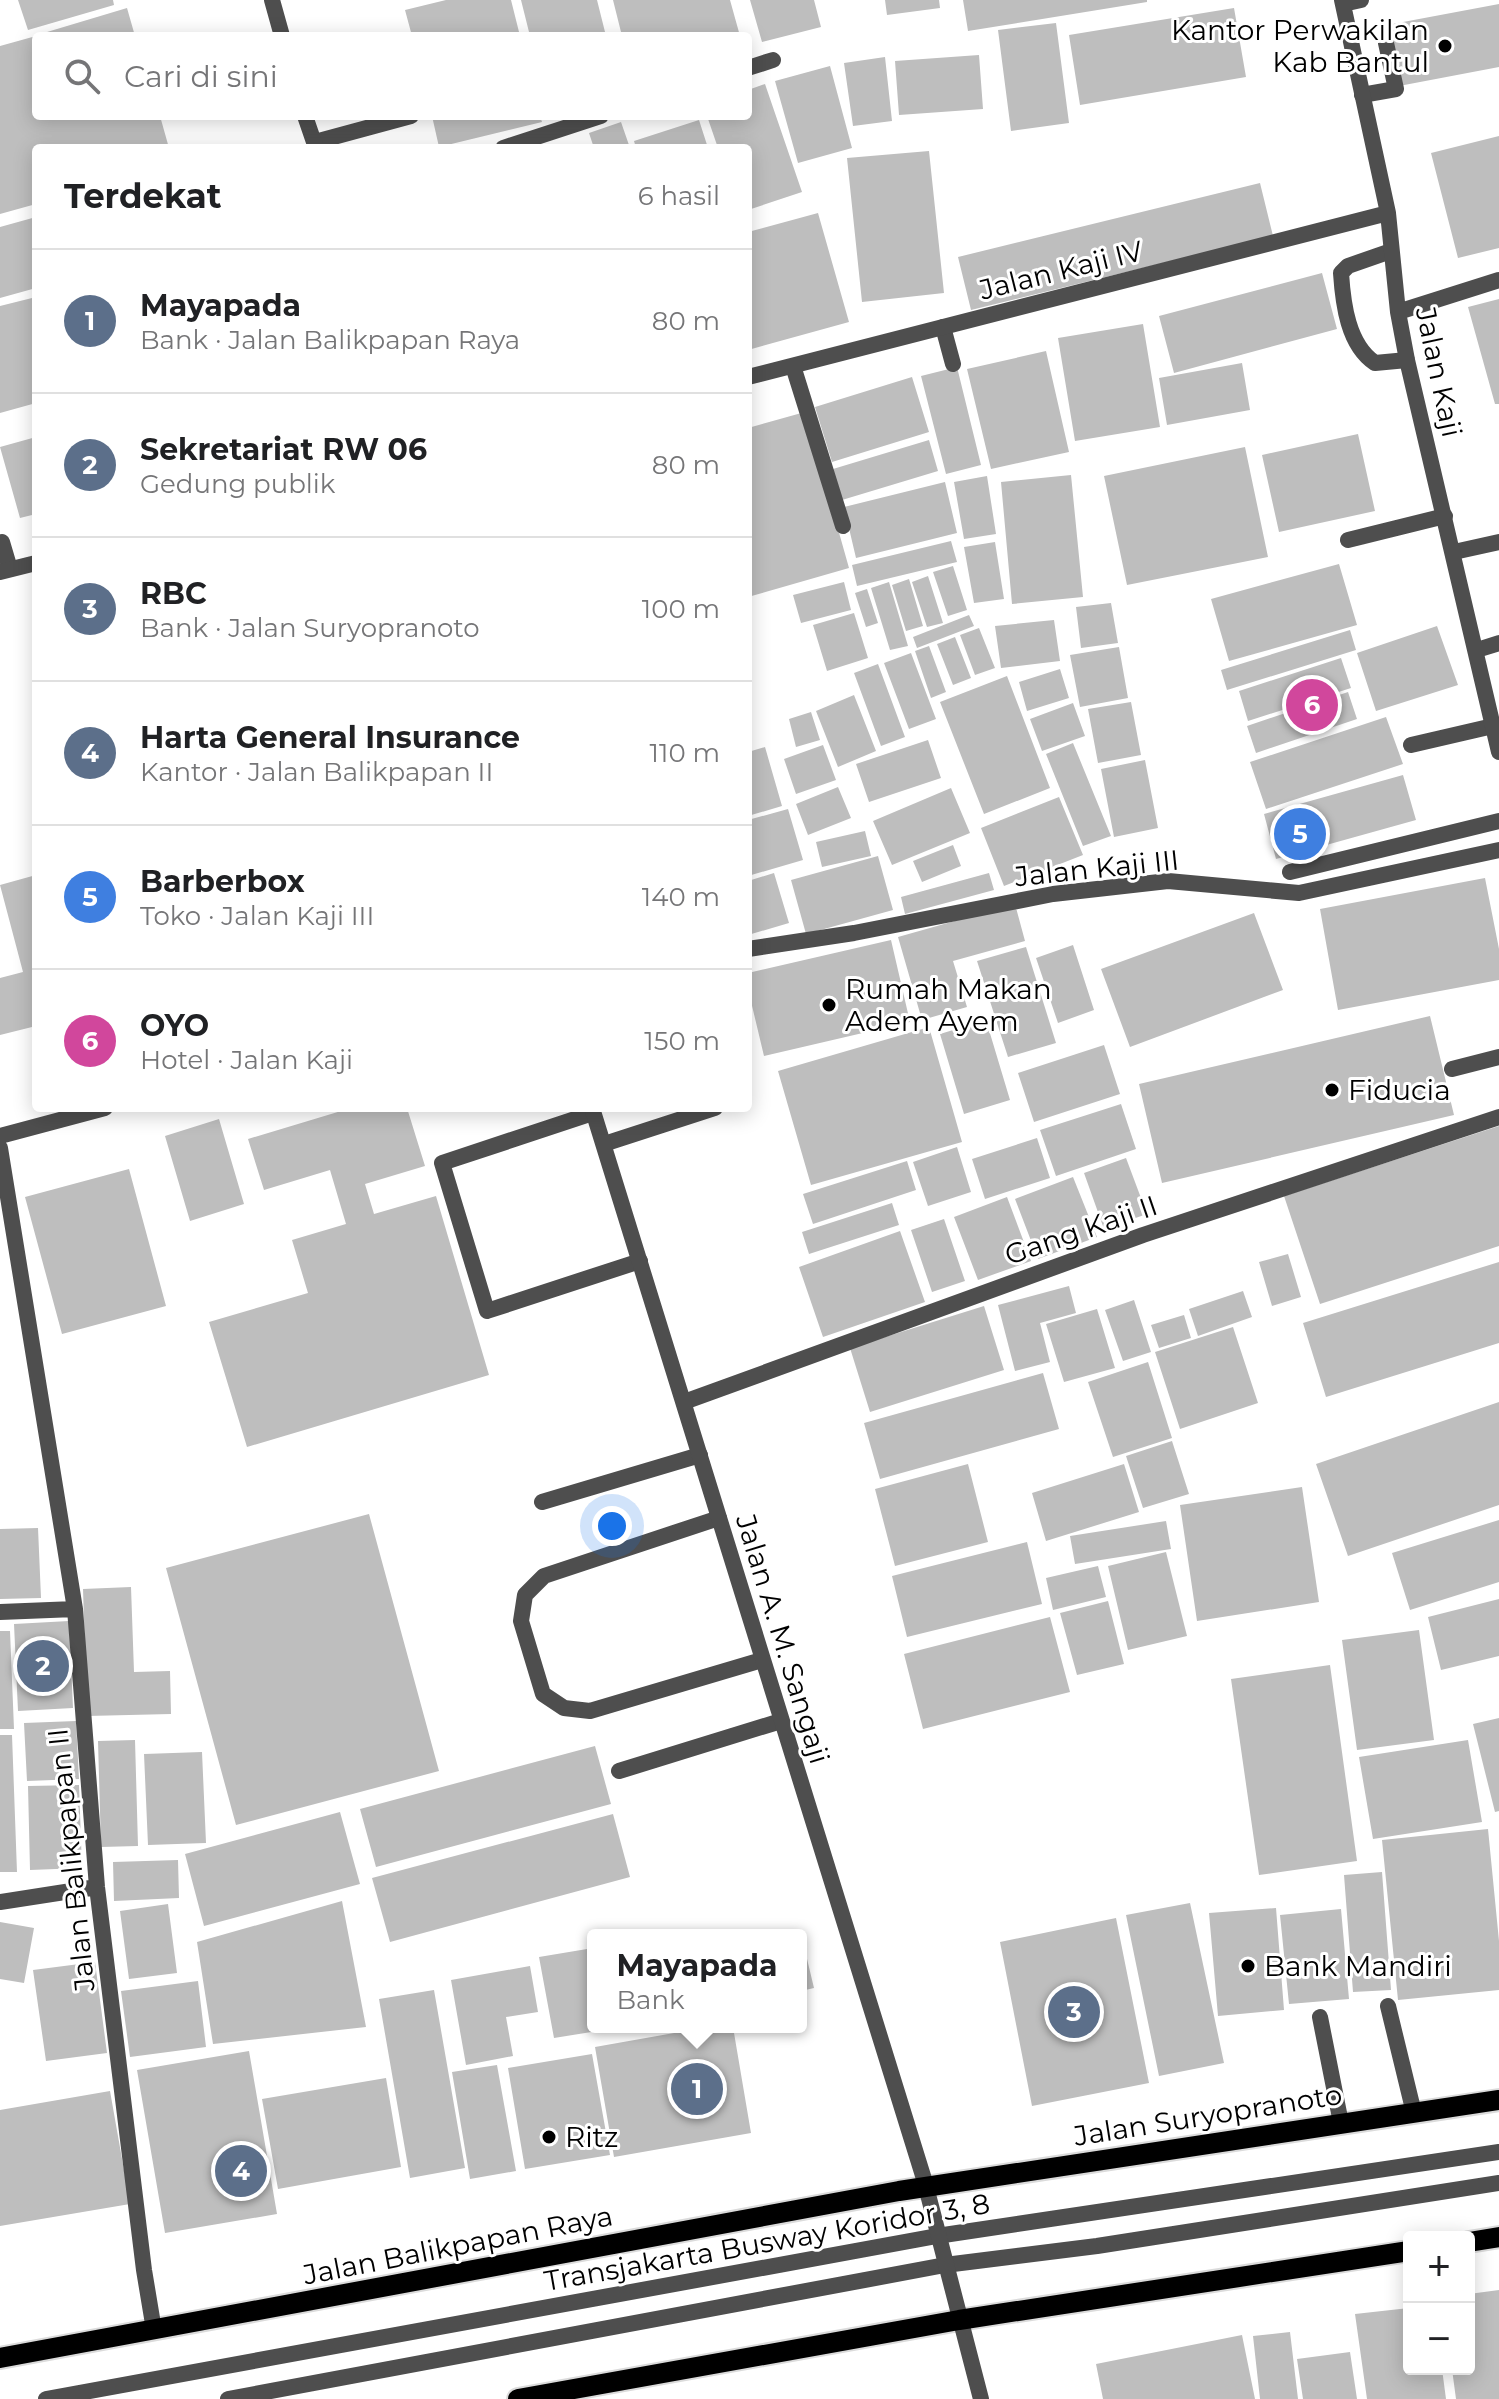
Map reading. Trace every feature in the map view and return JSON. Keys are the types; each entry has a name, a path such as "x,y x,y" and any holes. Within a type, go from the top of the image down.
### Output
{"main road":[{"name":"Jalan Suryopranoto","path":"926,2186 1499,2100"},
{"name":"Jalan Balikpapan Raya","path":"0,2358 926,2186"},
{"path":"1475,2241 1499,2237"},
{"path":"518,2399 959,2320 1403,2252"}],"street":[{"path":"272,0 281,32"},
{"path":"1342,2 1361,0"},
{"name":"Jalan Kaji","path":"1342,2 1388,213 1398,312 1407,360 1499,752"},
{"path":"1362,95 1396,89 1386,43"},
{"path":"752,67 773,60"},
{"path":"307,120 316,144"},
{"path":"319,144 398,120"},
{"path":"515,144 589,120"},
{"name":"Jalan Kaji IV","path":"752,376 1388,213"},
{"path":"1391,251 1348,266 1341,273 1343,298 1353,333 1368,358 1375,363 1407,360"},
{"path":"1398,312 1499,280"},
{"path":"943,327 953,364"},
{"path":"793,366 843,526"},
{"path":"1348,540 1445,516"},
{"path":"2,542 5,570 32,564"},
{"path":"1454,552 1499,542"},
{"path":"1477,650 1499,643"},
{"path":"1411,745 1493,726"},
{"path":"1290,872 1499,821"},
{"name":"Jalan Kaji III","path":"752,948 854,933 1053,894 1168,881 1299,893 1499,850"},
{"path":"1452,1069 1499,1057"},
{"path":"0,1136 90,1112"},
{"path":"587,1112 442,1163 487,1311 640,1261"},
{"name":"Jalan A. M. Sangaji","path":"594,1112 926,2186 981,2399"},
{"path":"604,1144 703,1112"},
{"name":"Gang Kaji II","path":"684,1402 1128,1241 1499,1117"},
{"name":"Jalan Balikpapan II","path":"0,1148 75,1609 97,1887 154,2330"},
{"path":"542,1502 700,1455"},
{"path":"719,1518 544,1576 525,1595 521,1621 543,1694 564,1708 590,1711 762,1660"},
{"path":"0,1612 75,1609"},
{"path":"619,1771 781,1721"},
{"path":"0,1902 97,1887"},
{"path":"1388,2006 1414,2113"},
{"path":"1320,2017 1341,2123"},
{"name":"Transjakarta Busway Koridor 3, 8","path":"46,2399 937,2236 1499,2152"},
{"name":"Transjakarta Busway Koridor 3, 8","path":"228,2399 945,2265 1097,2246 1499,2183"}],"building":[{"path":"18,0 113,0 114,5 28,30"},
{"path":"446,0 511,0 519,32 411,32 405,10"},
{"path":"521,0 597,0 605,32 529,32"},
{"path":"613,0 730,0 739,32 621,32"},
{"path":"750,0 814,0 821,27 762,42"},
{"path":"885,0 939,0 940,8 887,15"},
{"path":"963,0 1147,0 1147,2 968,31"},
{"name":"Kantor Perwakilan Kab Bantul","path":"1499,4 1499,67 1399,86 1387,25"},
{"path":"127,8 134,32 47,32"},
{"path":"1234,8 1246,77 1080,105 1069,35"},
{"path":"1056,23 1069,123 1011,131 998,30"},
{"path":"32,37 32,120 161,120 168,144 32,144 32,205 0,214 0,46"},
{"path":"979,55 983,109 899,115 895,61"},
{"path":"885,57 892,121 853,126 844,63"},
{"path":"830,66 852,148 798,163 775,81"},
{"path":"765,84 802,192 752,209 752,144 717,144 708,120 752,120 752,89"},
{"path":"433,120 542,122 451,144 438,144"},
{"path":"699,120 707,144 635,144 634,141"},
{"path":"621,122 629,144 593,144 589,133"},
{"path":"1499,136 1499,248 1458,258 1431,153"},
{"path":"929,151 944,293 862,302 847,158"},
{"path":"1260,183 1273,236 971,310 958,257"},
{"path":"818,213 849,322 752,349 752,231"},
{"path":"32,218 32,289 0,298 0,227"},
{"path":"1322,273 1337,329 1174,373 1159,316"},
{"path":"32,298 32,404 0,413 0,306"},
{"path":"1499,299 1499,404 1495,404 1468,307"},
{"path":"1143,324 1160,427 1075,441 1058,338"},
{"path":"1046,351 1069,452 991,469 967,369"},
{"path":"1242,363 1250,410 1167,425 1159,378"},
{"path":"957,367 981,465 946,474 921,376"},
{"path":"912,377 929,432 832,462 815,407"},
{"path":"805,412 849,568 752,596 752,427"},
{"path":"1358,434 1375,511 1279,532 1262,455"},
{"path":"32,438 32,515 20,518 0,447"},
{"path":"929,440 938,471 842,500 833,469"},
{"path":"1245,447 1268,557 1127,585 1104,476"},
{"path":"1071,475 1083,597 1012,604 1001,482"},
{"path":"987,476 996,534 964,539 954,482"},
{"path":"945,482 957,533 856,558 844,507"},
{"path":"951,541 957,562 857,586 852,565"},
{"path":"995,542 1004,599 974,603 964,547"},
{"path":"1339,564 1357,625 1229,661 1211,599"},
{"path":"953,566 967,610 948,616 933,572"},
{"path":"928,576 943,623 927,627 912,582"},
{"path":"909,579 923,626 906,631 892,585"},
{"path":"844,582 851,610 801,623 793,595"},
{"path":"889,582 908,646 890,650 871,588"},
{"path":"867,589 878,623 866,627 855,593"},
{"path":"1111,603 1118,643 1081,648 1076,607"},
{"path":"854,613 868,658 827,671 813,625"},
{"path":"969,615 974,626 917,648 913,637"},
{"path":"1054,620 1060,661 1001,668 995,626"},
{"path":"1437,626 1458,685 1376,711 1357,653"},
{"path":"979,628 995,668 975,675 960,635"},
{"path":"1350,630 1356,650 1227,690 1221,670"},
{"path":"955,637 971,678 953,685 937,644"},
{"path":"929,646 946,692 931,698 915,651"},
{"path":"1119,647 1128,698 1080,707 1070,655"},
{"path":"911,653 936,719 909,729 884,663"},
{"path":"1341,658 1351,688 1248,721 1239,691"},
{"path":"878,664 905,737 881,746 854,673"},
{"path":"1060,669 1069,698 1027,711 1019,682"},
{"path":"1007,676 1050,788 984,814 940,702"},
{"path":"1348,692 1357,719 1256,753 1247,726"},
{"path":"854,695 876,751 838,767 816,711"},
{"path":"1131,702 1141,755 1098,763 1088,709"},
{"path":"1073,703 1085,736 1042,751 1030,719"},
{"path":"811,712 820,740 796,747 789,719"},
{"path":"1386,717 1403,764 1266,809 1250,762"},
{"path":"928,740 941,778 869,802 856,764"},
{"path":"1073,743 1111,836 1083,846 1046,754"},
{"path":"823,745 836,780 796,794 784,759"},
{"path":"765,747 782,806 752,815 752,751"},
{"path":"1145,760 1158,828 1114,837 1101,769"},
{"path":"1403,775 1416,820 1276,859 1264,814"},
{"path":"838,787 851,818 808,835 796,804"},
{"path":"951,788 970,833 892,865 873,821"},
{"path":"1059,797 1083,855 1004,886 981,828"},
{"path":"788,809 803,860 752,875 752,819"},
{"path":"865,831 871,856 822,867 816,842"},
{"path":"953,845 961,866 922,882 913,861"},
{"path":"878,856 893,910 806,934 791,880"},
{"path":"774,873 789,923 752,934 752,880"},
{"path":"989,873 994,890 905,914 901,897"},
{"path":"32,876 32,1027 0,1035 0,978 23,972 0,885"},
{"path":"1485,878 1499,949 1499,980 1338,1010 1320,909"},
{"path":"1015,904 1025,941 953,961 967,1007 922,1020 898,937"},
{"path":"1254,913 1283,990 1130,1047 1101,969"},
{"name":"Rumah Makan Adem Ayem","path":"891,940 910,1022 764,1056 752,1006 752,972"},
{"path":"1073,945 1094,1010 1058,1023 1036,958"},
{"path":"1026,947 1056,1043 1008,1057 977,961"},
{"path":"1430,1016 1454,1115 1162,1183 1139,1084"},
{"path":"986,1020 1010,1100 964,1114 940,1034"},
{"path":"929,1027 962,1142 811,1185 778,1071"},
{"path":"1104,1045 1120,1094 1034,1122 1018,1073"},
{"path":"1121,1104 1136,1149 1056,1176 1040,1130"},
{"path":"338,1112 408,1112 425,1166 365,1184 374,1214 436,1196 489,1375 247,1447 209,1322 308,1293 292,1240 346,1224 330,1170 264,1190 248,1139"},
{"path":"219,1119 244,1204 190,1221 165,1136"},
{"path":"1499,1126 1499,1246 1320,1304 1284,1196"},
{"path":"1037,1138 1050,1178 985,1199 972,1159"},
{"path":"957,1147 971,1192 928,1206 913,1162"},
{"path":"1126,1158 1147,1214 1104,1229 1084,1173"},
{"path":"907,1161 916,1190 813,1224 803,1194"},
{"path":"129,1169 166,1306 62,1334 25,1197"},
{"path":"1073,1177 1097,1237 1038,1259 1015,1199"},
{"path":"1007,1197 1031,1261 978,1280 954,1217"},
{"path":"892,1203 899,1225 809,1254 802,1232"},
{"path":"944,1219 965,1281 932,1292 911,1230"},
{"path":"900,1231 925,1302 823,1337 799,1267"},
{"path":"1288,1254 1301,1297 1272,1306 1259,1262"},
{"path":"1499,1262 1499,1343 1326,1397 1303,1323"},
{"path":"1069,1286 1076,1313 1040,1323 1050,1362 1015,1371 998,1305"},
{"path":"1243,1291 1252,1317 1198,1336 1189,1309"},
{"path":"1134,1300 1151,1352 1123,1361 1105,1310"},
{"path":"984,1306 1004,1370 870,1412 850,1348"},
{"path":"1097,1309 1115,1368 1064,1382 1046,1324"},
{"path":"1184,1315 1191,1338 1159,1348 1151,1325"},
{"path":"1233,1327 1258,1403 1180,1429 1155,1352"},
{"path":"1148,1362 1172,1438 1113,1457 1088,1382"},
{"path":"1043,1373 1059,1429 880,1479 864,1423"},
{"path":"1499,1402 1499,1505 1348,1556 1316,1464"},
{"path":"1172,1441 1189,1494 1143,1508 1126,1456"},
{"path":"968,1464 988,1542 895,1566 875,1489"},
{"path":"1124,1464 1139,1512 1046,1541 1032,1493"},
{"path":"1302,1487 1319,1602 1197,1621 1180,1505"},
{"path":"369,1514 439,1771 236,1825 166,1568"},
{"path":"1499,1520 1499,1582 1410,1610 1392,1553"},
{"path":"1166,1521 1171,1549 1075,1564 1070,1536"},
{"path":"38,1528 41,1598 0,1599 0,1529"},
{"path":"1027,1542 1042,1604 907,1637 892,1576"},
{"path":"1166,1552 1187,1636 1128,1650 1108,1566"},
{"path":"1098,1566 1106,1597 1053,1610 1046,1578"},
{"path":"131,1587 134,1672 170,1671 171,1714 87,1716 83,1589"},
{"path":"1499,1599 1499,1656 1441,1670 1428,1617"},
{"path":"1108,1601 1124,1664 1077,1675 1060,1613"},
{"path":"1050,1617 1070,1692 923,1729 904,1654"},
{"path":"69,1621 73,1708 18,1711 14,1624"},
{"path":"1419,1630 1434,1740 1357,1750 1342,1640"},
{"path":"0,1631 10,1631 14,1729 0,1729"},
{"path":"1330,1665 1357,1861 1259,1875 1231,1679"},
{"path":"1499,1718 1499,1811 1495,1812 1473,1724"},
{"path":"76,1721 79,1779 27,1781 24,1723"},
{"path":"0,1735 12,1735 17,1872 0,1872"},
{"path":"135,1740 138,1846 101,1847 98,1741"},
{"path":"1468,1740 1482,1822 1373,1839 1359,1757"},
{"path":"595,1746 611,1804 376,1867 360,1809"},
{"path":"202,1752 206,1843 148,1845 144,1754"},
{"path":"79,1785 82,1868 30,1870 28,1786"},
{"path":"340,1812 360,1884 204,1926 185,1854"},
{"path":"613,1814 630,1877 390,1942 372,1878"},
{"path":"1488,1829 1499,1941 1499,1990 1398,2000 1382,1840"},
{"path":"178,1860 179,1898 114,1901 113,1862"},
{"path":"1382,1872 1391,1990 1353,1992 1344,1875"},
{"path":"342,1901 366,2027 213,2044 197,1942"},
{"path":"1190,1903 1224,2063 1159,2076 1126,1915"},
{"path":"168,1904 177,1973 129,1979 120,1911"},
{"path":"1276,1908 1284,2010 1218,2016 1209,1913"},
{"path":"1341,1909 1349,1999 1289,2004 1280,1915"},
{"path":"1116,1918 1149,2083 1032,2106 1000,1942"},
{"path":"0,1922 34,1928 24,1983 0,1979"},
{"path":"587,1949 587,2033 554,2038 539,1957"},
{"path":"807,1959 814,1988 807,1990"},
{"path":"95,1962 107,2053 46,2061 33,1970"},
{"path":"530,1966 538,2012 506,2017 513,2056 466,2065 451,1980"},
{"path":"198,1981 206,2047 130,2057 121,1991"},
{"path":"434,1990 465,2168 410,2178 379,1999"},
{"path":"674,2033 734,2033 751,2133 614,2157 595,2047"},
{"path":"249,2051 277,2214 165,2233 137,2070"},
{"path":"592,2054 610,2155 525,2169 508,2068"},
{"path":"497,2065 516,2171 470,2179 452,2072"},
{"path":"386,2078 401,2167 278,2189 262,2099"},
{"path":"110,2091 130,2204 0,2226 0,2110"},
{"path":"1499,2290 1499,2399 1456,2399 1453,2375 1475,2375 1475,2293"},
{"path":"1403,2309 1403,2375 1443,2375 1446,2399 1367,2399 1355,2314"},
{"path":"1290,2332 1298,2399 1260,2399 1253,2336"},
{"path":"1242,2335 1255,2399 1103,2399 1096,2364"},
{"path":"1350,2352 1357,2399 1303,2399 1297,2359"}],"place":[{"name":"Kantor Perwakilan Kab Bantul","path":"1445,46"},
{"name":"OYO","path":"1312,705"},
{"name":"Barberbox","path":"1300,834"},
{"name":"Rumah Makan Adem Ayem","path":"829,1005"},
{"name":"Fiducia","path":"1332,1090"},
{"name":"Sekretariat RW 06","path":"43,1666"},
{"name":"Bank Mandiri","path":"1248,1966"},
{"name":"RBC","path":"1074,2012"},
{"name":"Mayapada","path":"697,2089"},
{"name":"Ritz","path":"549,2137"},
{"name":"Harta General Insurance","path":"241,2171"}]}
